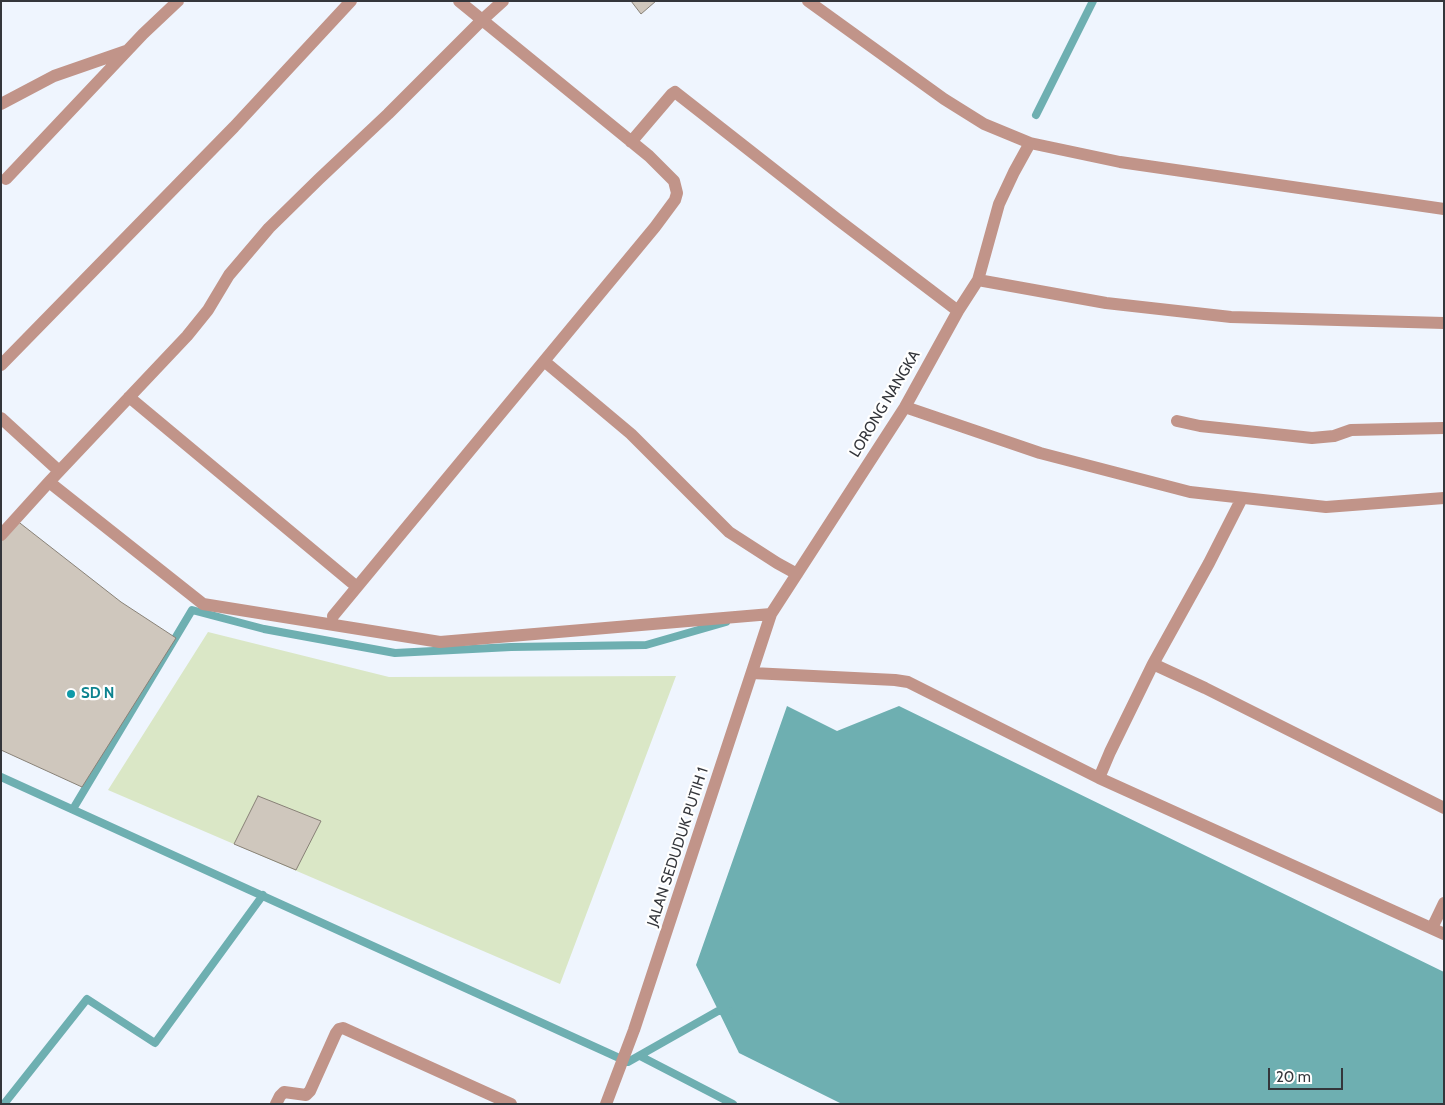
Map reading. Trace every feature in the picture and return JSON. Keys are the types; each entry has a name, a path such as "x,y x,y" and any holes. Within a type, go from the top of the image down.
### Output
{"street":[{"path":"6,179 128,50 178,1"},
{"path":"1,365 234,127 351,1"},
{"path":"333,616 655,227 675,200 677,193 674,181 649,156 459,1"},
{"path":"1,535 198,324 229,275 269,228 503,1"},
{"path":"808,1 944,99 984,124 1030,143 1120,162 1443,204"},
{"path":"1,104 54,76 128,50"},
{"path":"631,142 675,92 958,311"},
{"name":"LORONG NANGKA","path":"752,674 768,614 905,407 958,311 978,280 999,204 1030,143"},
{"path":"978,280 1106,303 1231,317 1444,324"},
{"path":"544,361 631,434 729,532 794,572"},
{"path":"129,397 357,587"},
{"path":"905,407 1040,453 1190,492 1326,507 1444,498"},
{"path":"1,418 59,471"},
{"path":"1176,421 1200,426 1312,438 1334,436 1351,430 1444,428"},
{"path":"49,482 203,604 440,642 768,614"},
{"path":"1100,778 1110,752 1153,664 1210,562 1242,498"},
{"path":"1153,664 1205,688 1444,808"},
{"path":"752,674 908,682 1100,778 1444,934"},
{"name":"JALAN SEDUDUK PUTIH 1","path":"606,1104 634,1030 752,674"},
{"path":"1432,928 1444,903"},
{"path":"276,1104 284,1092 306,1095 310,1091 336,1033 343,1028 511,1104"}],"green space":[{"path":"208,632 389,677 676,676 560,984 108,790"}],"water":[{"path":"787,706 837,731 899,706 1444,972 1444,1104 842,1104 739,1053 696,965"}],"building":[{"path":"631,1 656,1 641,14"},
{"name":"SD N","path":"16,520 121,602 176,638 82,787 1,750 1,537"},
{"path":"258,796 321,821 296,870 234,844"}],"waterway":[{"path":"1036,115 1093,1"},
{"path":"73,809 192,610 264,629 395,653 511,647 646,645 726,622"},
{"path":"1,777 628,1062 718,1011 729,1011"},
{"path":"4,1104 87,999 155,1043 263,895"},
{"path":"640,1056 733,1104"}],"place":[{"name":"SD N","path":"71,694"}]}
